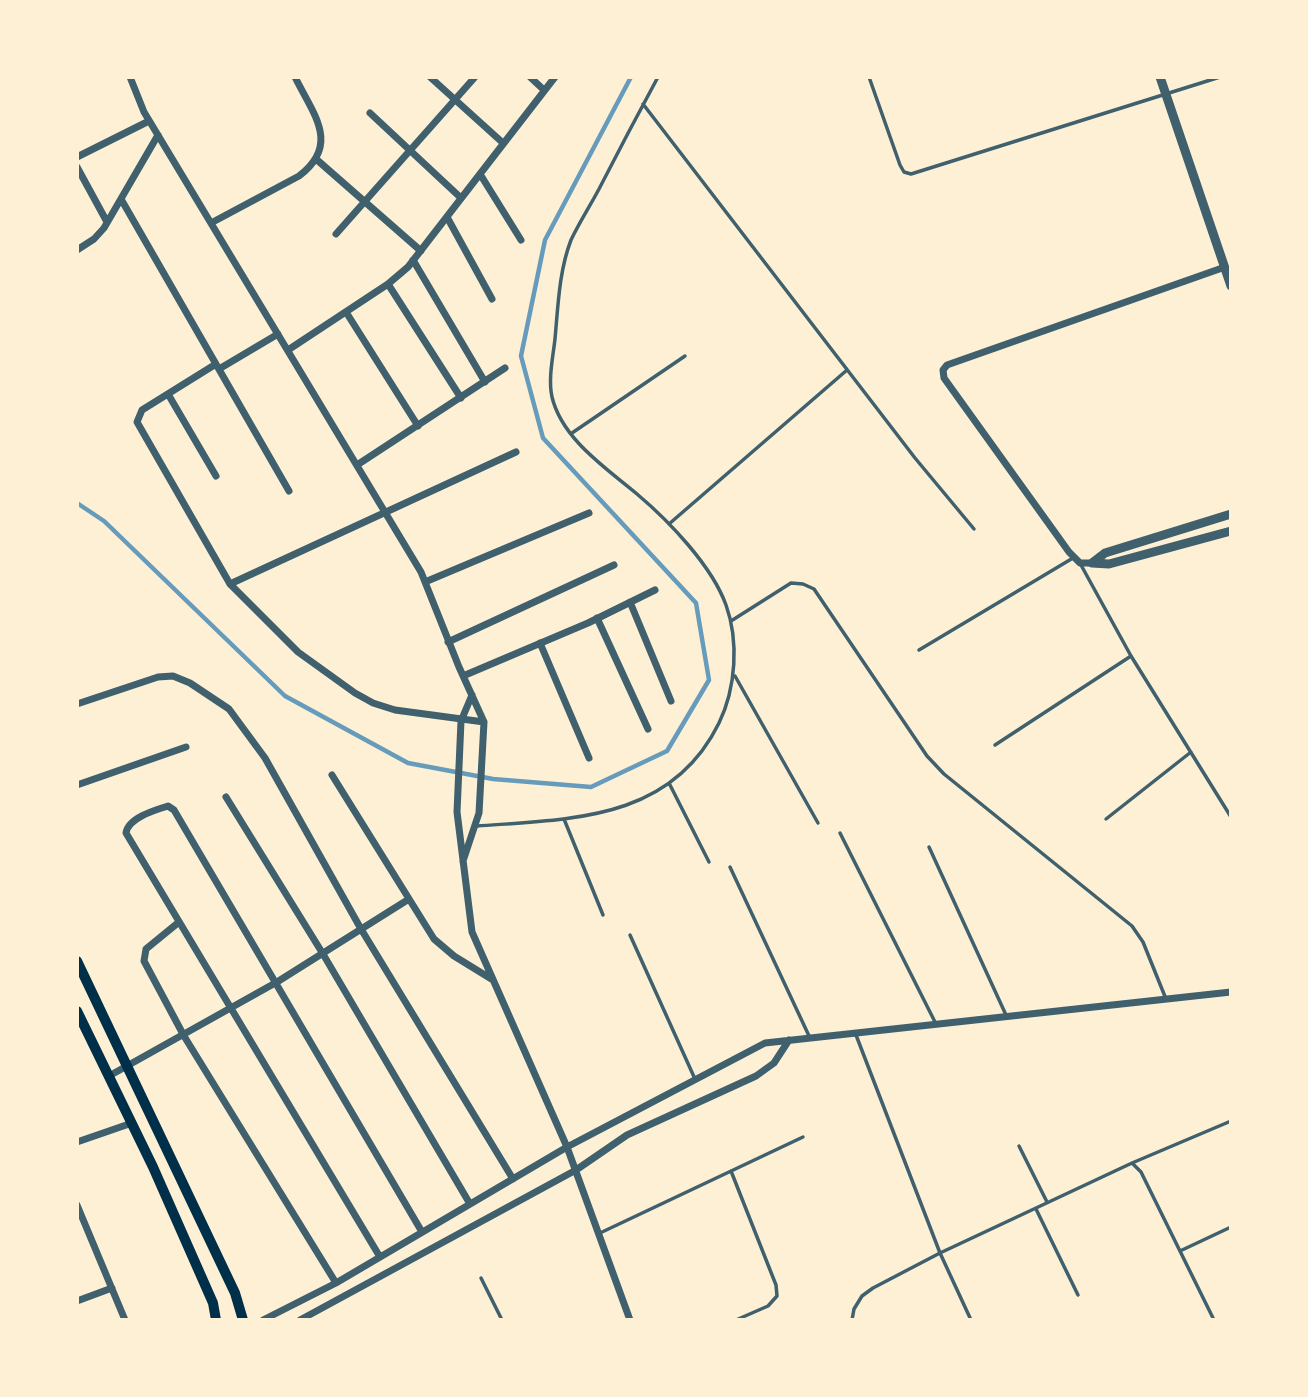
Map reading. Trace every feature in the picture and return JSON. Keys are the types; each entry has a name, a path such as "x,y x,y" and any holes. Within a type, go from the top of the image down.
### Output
{"main road":[{"path":"77,961 235,1293 243,1320"},
{"path":"78,1014 132,1123 213,1304 216,1320"}],"street":[{"path":"130,77 149,121 425,582 484,722 479,813 463,860"},
{"path":"211,223 299,176 312,166 320,154 322,140 318,125 295,77"},
{"path":"430,77 503,143"},
{"path":"336,233 366,203 475,77"},
{"path":"530,77 544,90"},
{"path":"288,350 388,284 414,260 555,77"},
{"path":"1160,77 1231,286"},
{"path":"370,113 461,198"},
{"path":"77,157 149,121"},
{"path":"77,250 94,239 107,222 158,135"},
{"path":"316,159 421,251"},
{"path":"77,167 107,222"},
{"path":"480,174 521,240"},
{"path":"121,199 289,491"},
{"path":"447,217 492,299"},
{"path":"414,260 485,382"},
{"path":"1224,267 947,365 943,370 944,378 1077,560 1109,564 1231,531"},
{"path":"388,284 460,398"},
{"path":"345,312 418,426"},
{"path":"278,334 142,410 137,422 139,429 230,584 298,652 373,703 395,710 484,722"},
{"path":"357,466 505,368"},
{"path":"168,394 216,475"},
{"path":"230,584 516,452"},
{"path":"425,582 589,513"},
{"path":"1092,563 1105,553 1231,514"},
{"path":"449,642 614,565"},
{"path":"463,676 655,590"},
{"path":"630,602 671,701"},
{"path":"597,618 648,729"},
{"path":"540,643 589,758"},
{"path":"77,704 158,677 173,676 190,683 229,709 265,758 361,929 513,1179"},
{"path":"472,695 461,720 457,812 472,932 567,1147 630,1320"},
{"path":"77,785 186,747"},
{"path":"332,775 441,946 493,980"},
{"path":"226,797 323,954 470,1204"},
{"path":"380,1257 126,833 130,823 168,806 174,810 422,1232"},
{"path":"109,1076 277,982 409,899"},
{"path":"179,922 146,949 144,961 184,1036 336,1283"},
{"path":"263,1320 336,1283 567,1147 765,1043 1231,992"},
{"path":"300,1320 576,1170 627,1135 756,1076 774,1063 789,1040"},
{"path":"77,1142 132,1123"},
{"path":"77,1205 125,1320"},
{"path":"77,1301 112,1289"}],"lane":[{"path":"474,827 564,819 632,805 669,783 709,744 727,708 734,674 731,621 725,602 706,571 669,524 597,461 572,433 556,411 550,387 559,295 571,241 658,77"},
{"path":"869,77 900,165 904,172 911,174 1220,77"},
{"path":"643,104 847,370 974,529"},
{"path":"572,433 685,355"},
{"path":"669,524 847,370"},
{"path":"919,650 1077,560 1130,656 1231,817"},
{"path":"731,621 791,583 814,589 927,756 944,774 1132,926 1143,942 1166,999"},
{"path":"995,745 1130,656"},
{"path":"734,674 818,823"},
{"path":"1106,819 1191,752"},
{"path":"669,783 709,862"},
{"path":"564,819 603,915"},
{"path":"841,833 936,1024"},
{"path":"929,847 1007,1017"},
{"path":"730,867 810,1038"},
{"path":"630,935 696,1080"},
{"path":"855,1033 940,1253 971,1320"},
{"path":"852,1320 854,1309 862,1296 940,1253 1132,1163 1231,1121"},
{"path":"598,1234 803,1137"},
{"path":"1019,1146 1047,1202"},
{"path":"1132,1163 1141,1172 1213,1320"},
{"path":"731,1171 776,1285 777,1296 768,1306 736,1320"},
{"path":"1036,1209 1078,1295"},
{"path":"1180,1251 1231,1227"},
{"path":"481,1278 502,1320"}],"waterway":[{"path":"77,503 104,521 285,696 408,763 493,779 591,787 667,751 709,680 696,603 543,438 521,356 545,240 631,77"}]}
